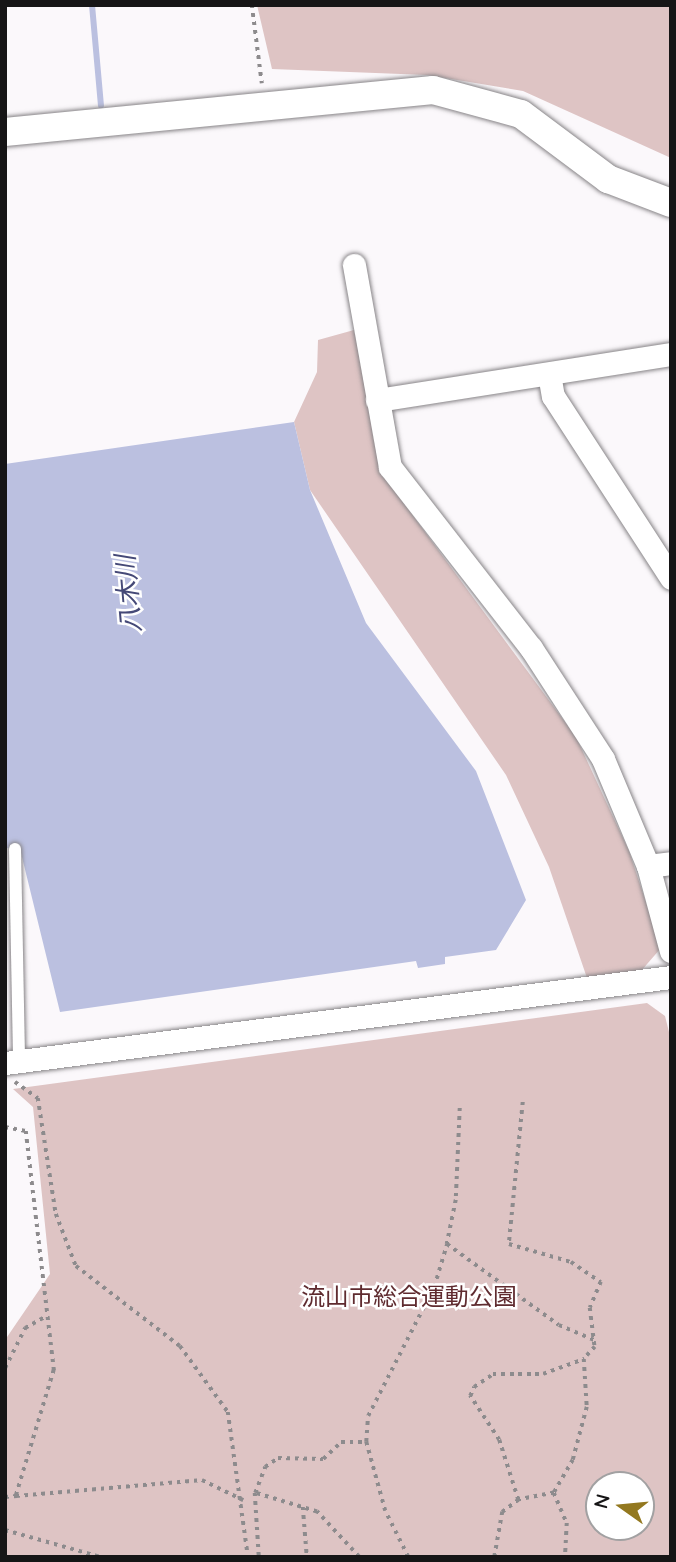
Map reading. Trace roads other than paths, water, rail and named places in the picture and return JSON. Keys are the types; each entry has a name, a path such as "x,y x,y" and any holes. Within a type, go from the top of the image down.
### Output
{"street":[{"path":"5,132 412,90 463,94 521,114 608,179 671,203"},
{"path":"354,265 390,467 531,648 581,726 660,864 671,951"},
{"path":"377,400 671,354"},
{"path":"549,374 553,396 671,578"},
{"path":"10,1067 671,977"}],"lane":[{"path":"10,1067 15,849"}],"water":[{"path":"294,422 310,490 366,623 476,771 526,900 496,950 445,957 445,964 418,968 416,961 60,1012 20,849 5,848 5,464"}],"waterway":[{"name":"八木川","path":"92,5 101,106"}],"park label":[{"name":"流山市総合運動公園","path":"409,1297"}]}
